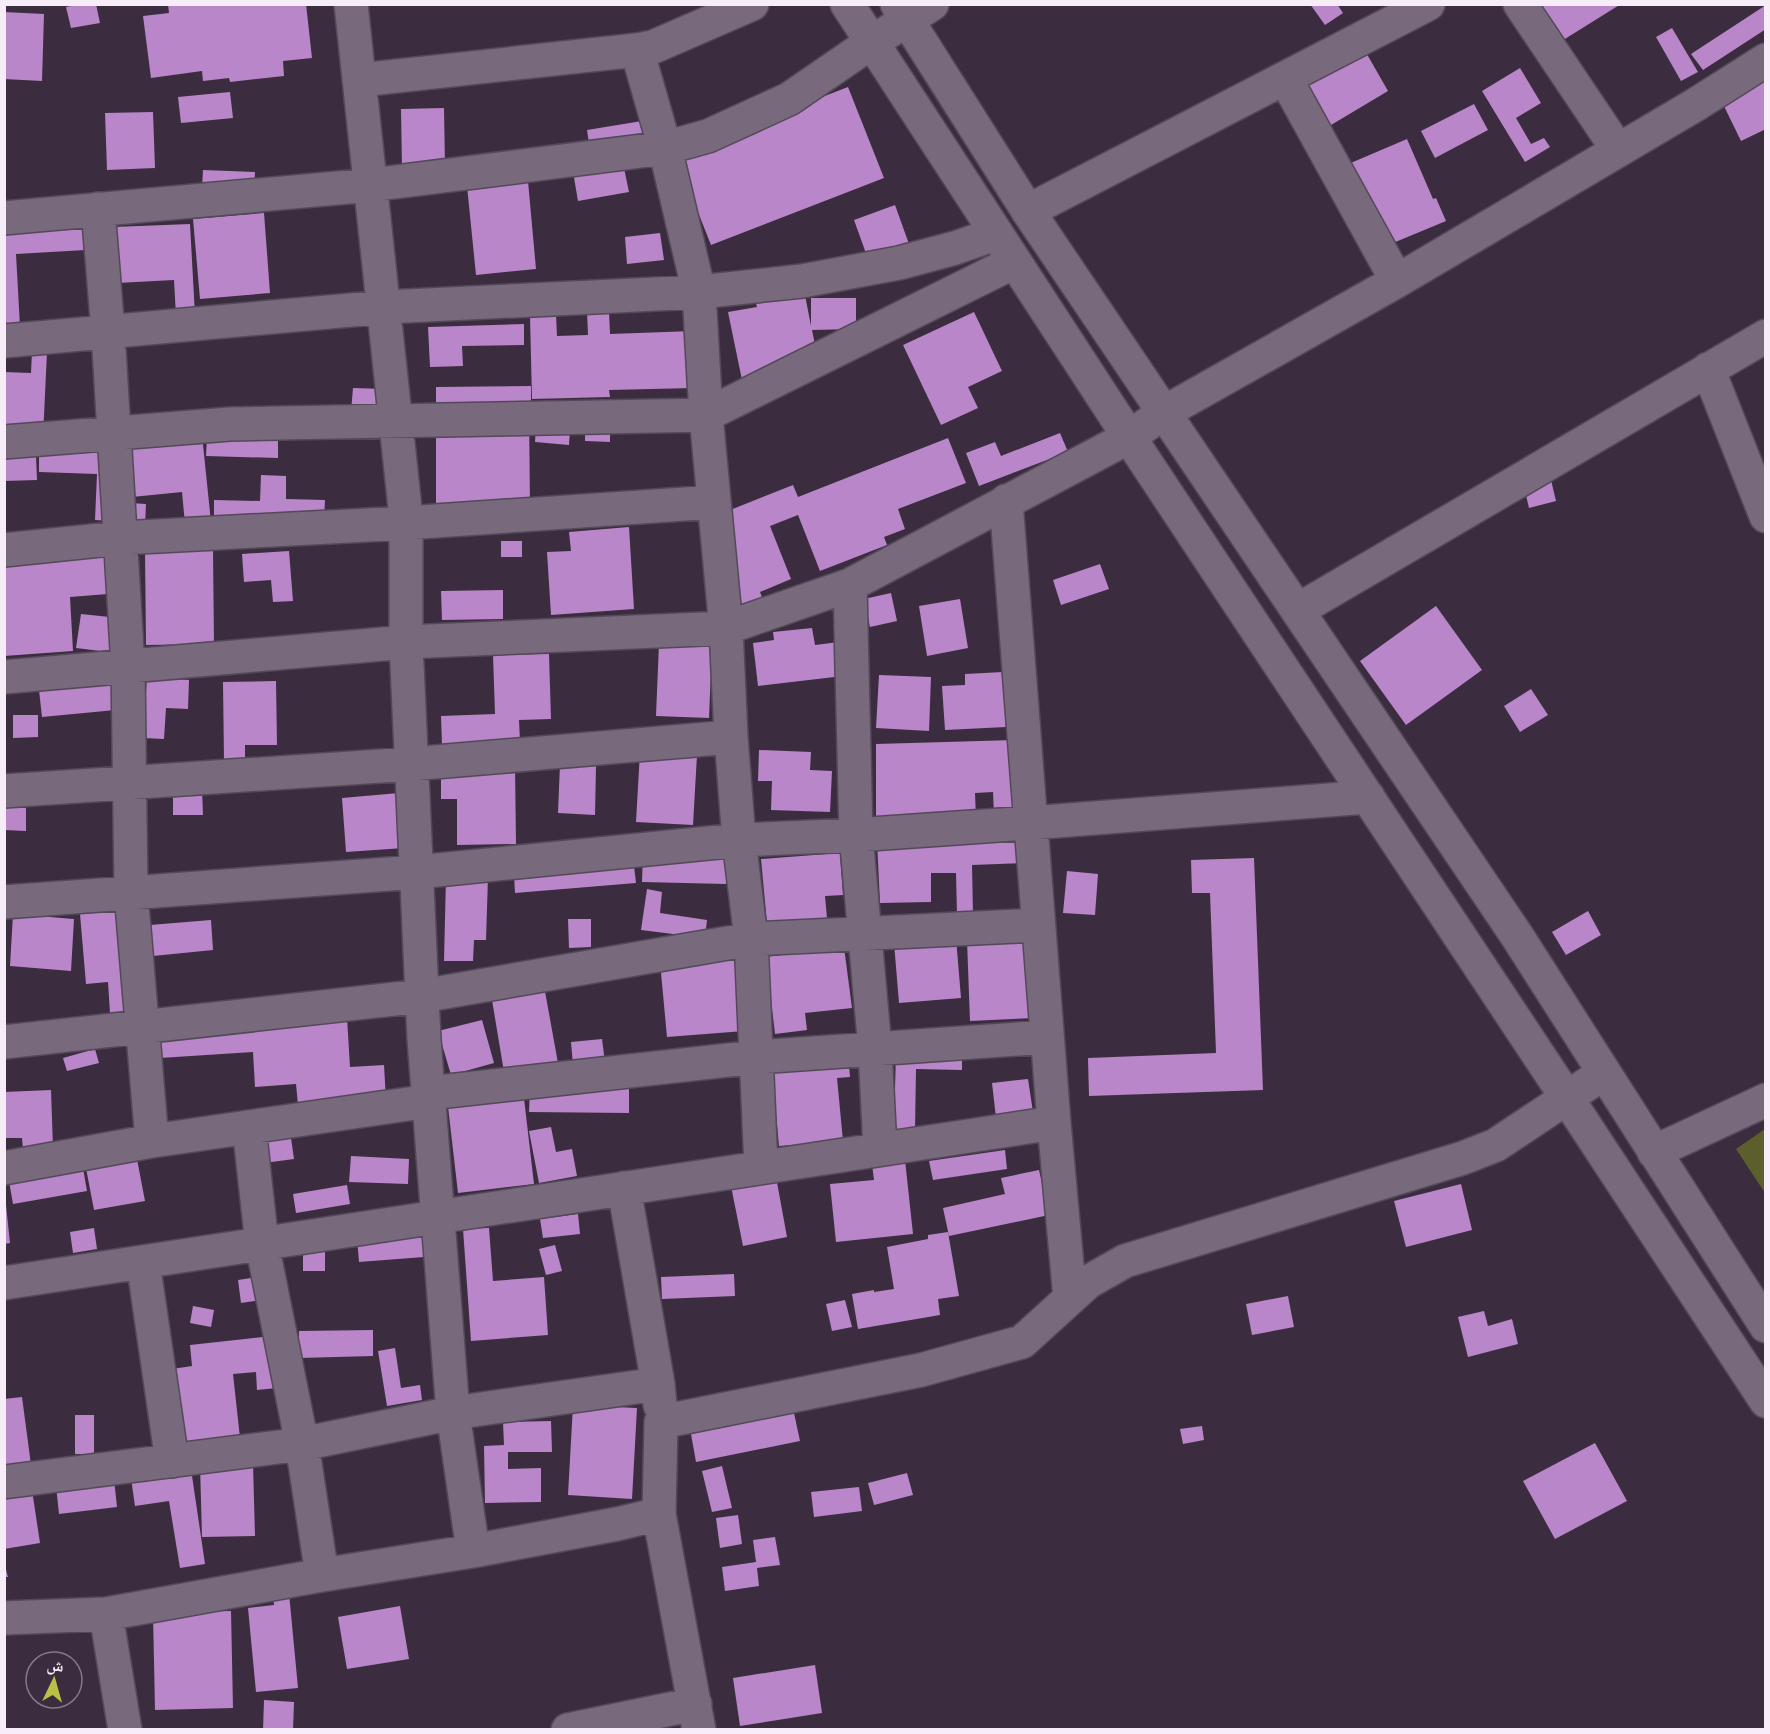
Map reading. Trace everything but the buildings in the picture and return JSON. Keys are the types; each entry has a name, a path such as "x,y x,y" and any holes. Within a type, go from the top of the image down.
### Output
{"street":[{"path":"351,4 385,307 406,523 406,642 422,996 453,1413 473,1551"},
{"path":"360,80 653,47 752,4"},
{"path":"847,4 995,234 1766,1401"},
{"path":"1028,211 1428,4"},
{"path":"1520,4 1618,150"},
{"path":"4,218 371,185 665,148 708,136 789,99 872,42 912,9 1028,211 1517,936 1766,1326"},
{"path":"637,50 665,148 699,292 706,415 726,628 739,840 751,939 760,1167"},
{"path":"4,677 406,642 726,628 850,585 1129,437 1165,412 1397,281 1695,105 1766,60"},
{"path":"1285,78 1397,281"},
{"path":"98,209 108,332 128,667 131,892 152,1141"},
{"path":"4,341 385,307 699,292 802,281 899,263 955,248 995,234"},
{"path":"4,442 230,424 706,415 1014,262"},
{"path":"1298,610 1766,336"},
{"path":"1708,369 1766,516"},
{"path":"1006,501 1047,1037 1070,1298"},
{"path":"4,550 120,538 406,523 714,502"},
{"path":"850,585 856,835 875,1049 880,1149"},
{"path":"4,791 411,764 731,737"},
{"path":"4,902 417,872 739,840 1030,824 1368,797"},
{"path":"4,1041 422,996 751,939 1038,924"},
{"path":"4,1168 152,1141 429,1097 756,1057 1047,1037"},
{"path":"661,1422 921,1370 1022,1342 1088,1282 1125,1261 1463,1158 1496,1145 1604,1073"},
{"path":"1654,1152 1766,1100"},
{"path":"4,1283 1054,1122"},
{"path":"249,1126 262,1244 302,1444 322,1575"},
{"path":"568,1730 697,1717 659,1514 661,1422 658,1384 624,1188"},
{"path":"143,1262 172,1461"},
{"path":"4,1482 302,1444 453,1413 658,1384"},
{"path":"4,1618 106,1614 322,1575 473,1551 659,1514"},
{"path":"106,1614 124,1730"}],"green space":[{"path":"1765,1129 1765,1193 1736,1149"}]}
